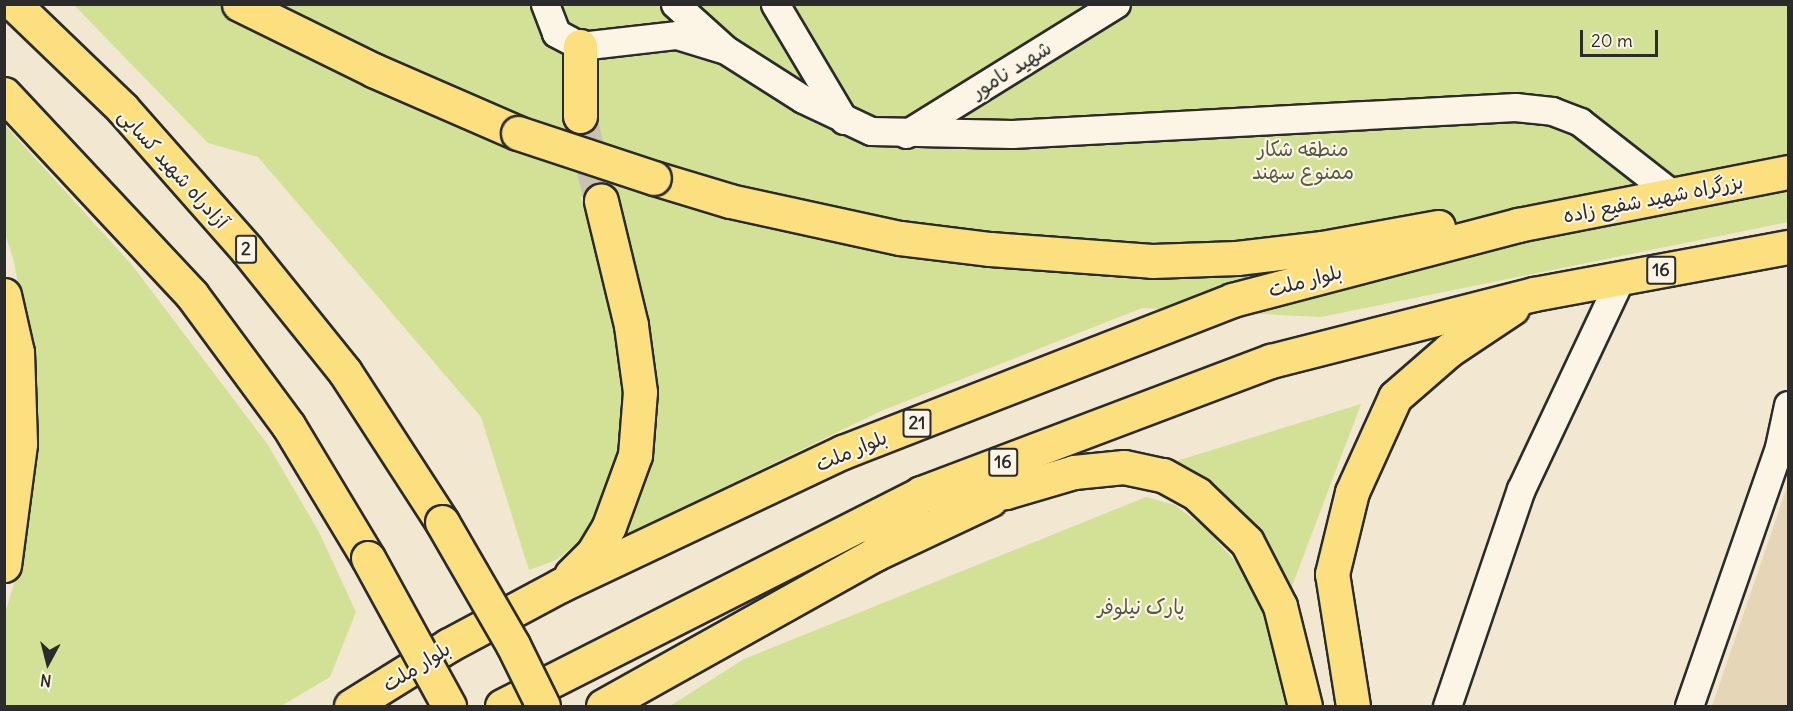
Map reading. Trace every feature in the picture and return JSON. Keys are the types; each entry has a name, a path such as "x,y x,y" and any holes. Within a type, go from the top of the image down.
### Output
{"highway":[{"name":"آزادراه شهید کسایی","path":"14,4 122,108 247,250 345,372 442,522 513,645 543,706"},
{"path":"239,4 373,70 518,133 751,207 900,238 990,249 1152,261 1238,258 1322,248 1427,227 1518,225"},
{"path":"580,46 580,116"},
{"path":"4,94 192,295 288,425 368,558 449,706"},
{"name":"بزرگراه شهید شفیع زاده","path":"1518,225 1671,193 1788,172"},
{"path":"561,585 593,553 609,525 635,455 640,392 631,325 601,201"},
{"name":"بلوار ملت","path":"351,706 449,645 561,585 843,452 1232,300 1518,225"},
{"name":"16","path":"502,706 921,493 1271,361 1534,294 1788,247"},
{"path":"1353,706 1332,574 1356,482 1395,397 1449,350 1534,294"},
{"path":"4,295 17,352 20,444 4,565"},
{"path":"603,706 874,554 1006,492 1074,472 1124,467 1163,475 1197,494 1247,542 1266,574 1280,606 1305,706"},
{"path":"874,554 921,493 963,497 1006,492"}],"street":[{"path":"545,4 556,33 580,46 677,35 726,50"},
{"path":"675,4 726,50 803,99 844,120 872,131 906,134 1012,134 1515,107 1552,111 1580,122 1671,193"},
{"path":"775,4 844,120"},
{"name":"شهید نامور","path":"906,134 1116,4"},
{"path":"1447,706 1521,489 1621,277"},
{"path":"1689,706 1779,447 1788,405"}],"shaded area":[{"path":"1788,484 1788,706 1712,706"}],"green space":[{"name":"منطقه شکار ممنوع سهند","path":"74,5 1788,5 1788,222 1321,317 1142,308 881,411 619,538 645,477 658,416 656,367 619,209 580,196 602,260 619,336 626,388 622,450 610,497 587,535 556,560 529,570 481,417 258,157 208,143"},
{"path":"4,124 132,265 268,445 319,532 356,612 330,677 281,706 5,706 5,613 24,551 36,449 31,356 14,262 5,233"},
{"path":"1361,404 1289,594 1173,462"},
{"name":"پارک نیلوفر","path":"1146,497 1175,505 1204,527 1235,561 1262,606 1288,706 670,706 744,659"}],"tunnel":[{"path":"580,116 601,201"}]}
